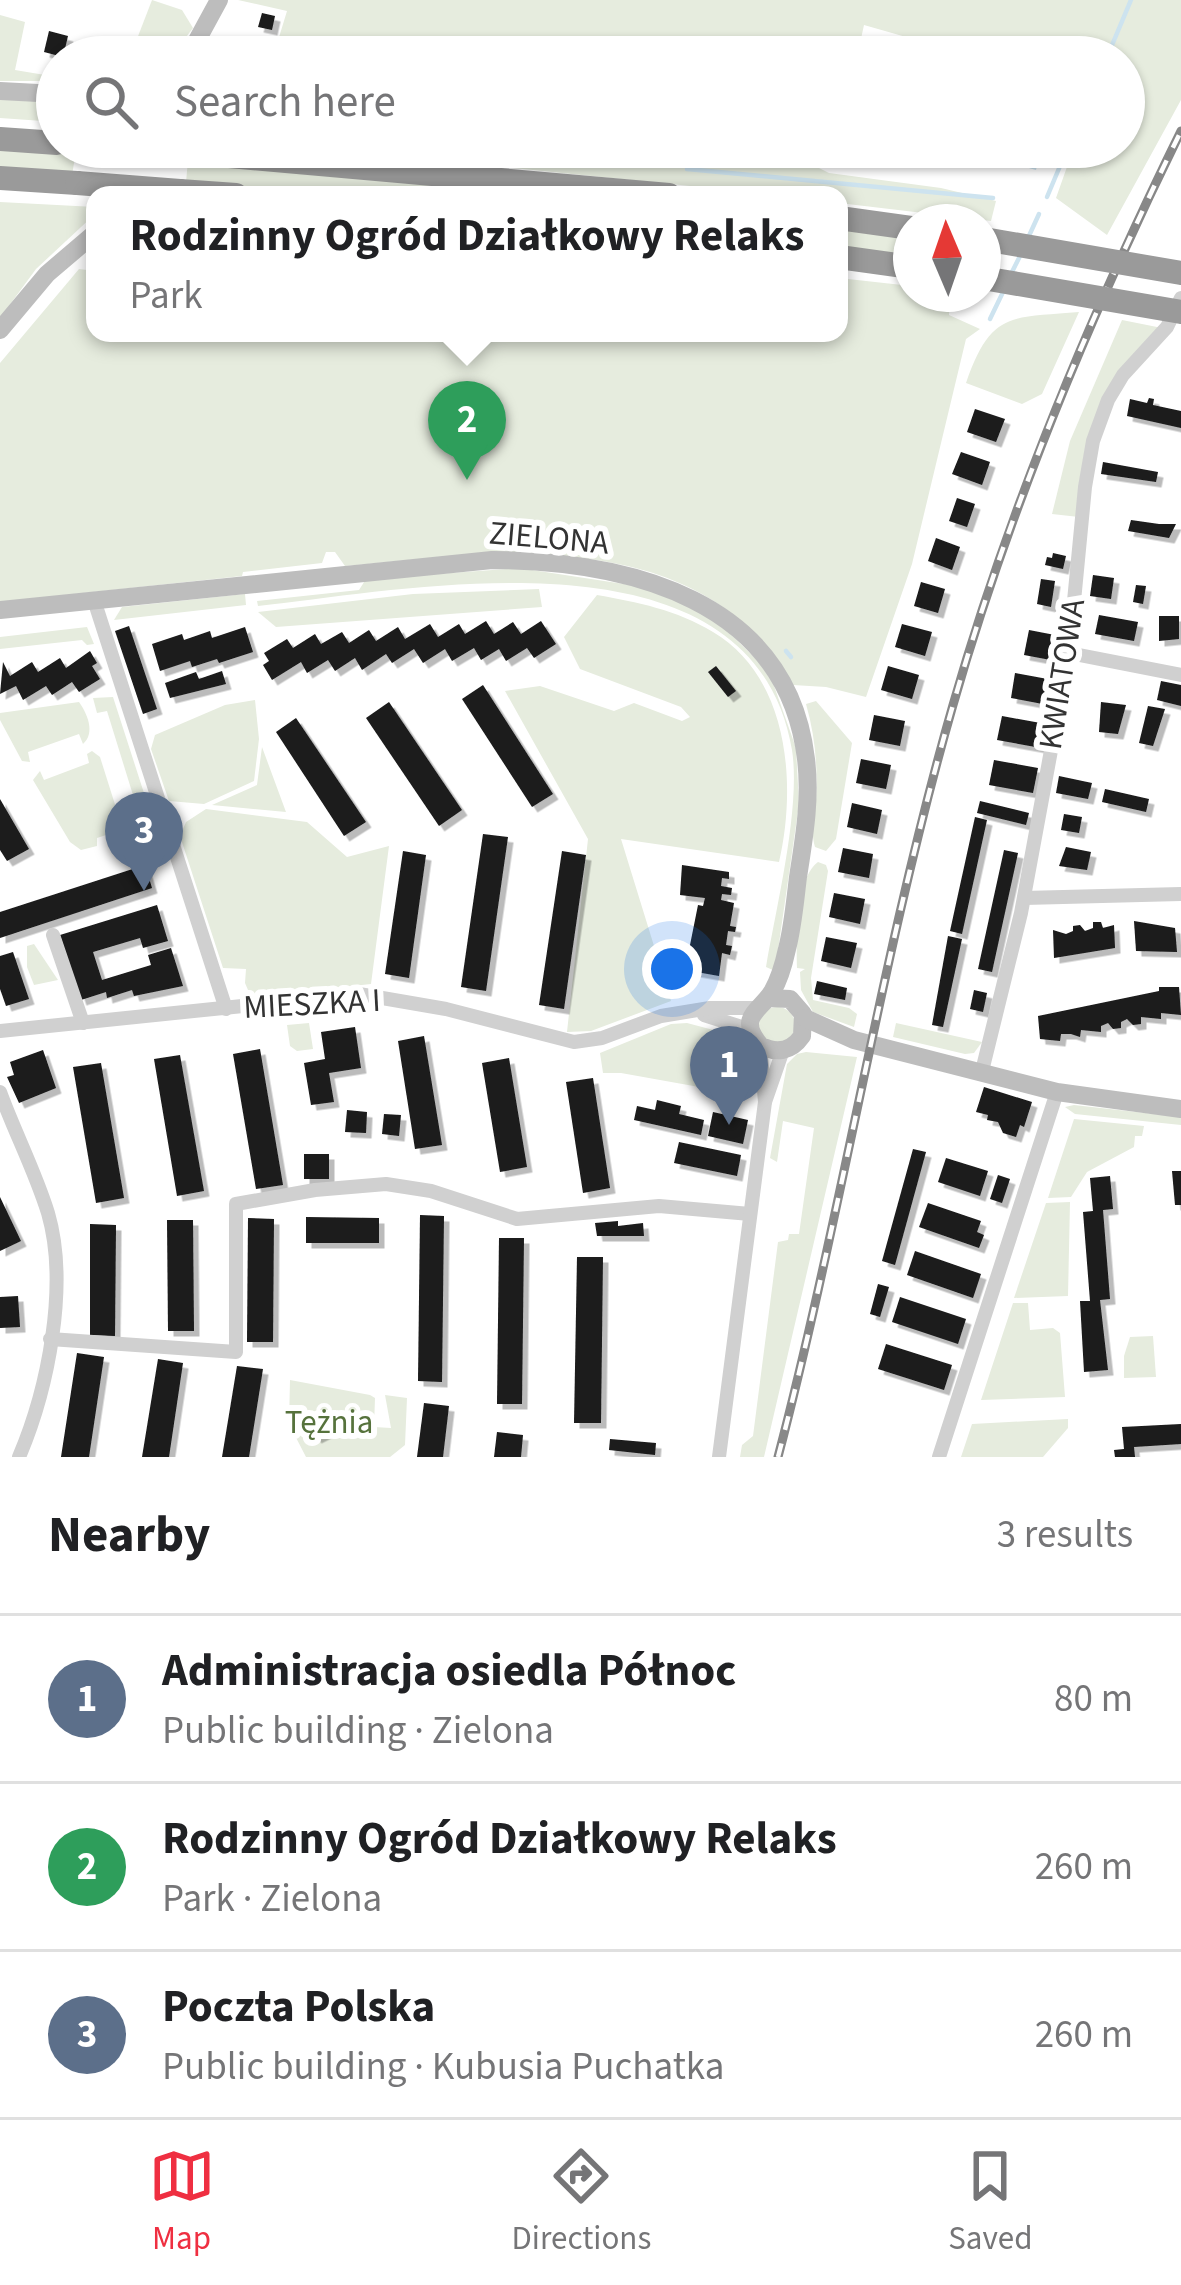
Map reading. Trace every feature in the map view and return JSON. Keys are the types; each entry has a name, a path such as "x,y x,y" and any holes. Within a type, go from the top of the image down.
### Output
{"highway":[{"path":"0,139 36,142"},
{"path":"364,168 567,186"},
{"path":"0,178 121,186"},
{"path":"848,219 893,226"},
{"path":"1001,242 1181,272"},
{"path":"848,257 893,264"},
{"path":"1001,281 1181,312"}],"main road":[{"path":"199,36 219,0"},
{"path":"0,91 36,93"},
{"path":"0,330 47,274 86,241"},
{"name":"ZIELONA","path":"0,610 492,560 616,574 693,598 733,623 764,656 787,692 801,731 808,804 788,950 799,1010 791,1046"},
{"name":"ZIELONA","path":"756,1037 762,1003 788,950"},
{"path":"762,1003 779,996 854,1040 1057,1092 1181,1109"},
{"path":"756,1037 791,1046 854,1040"}],"street":[{"name":"KWIATOWA","path":"982,1071 1024,898 1069,653 1084,487 1094,441 1108,400 1123,375 1167,327 1181,298"},
{"path":"94,600 226,1009"},
{"path":"1069,653 1181,675"},
{"path":"1024,898 1181,895"},
{"path":"53,935 83,1023"},
{"name":"MIESZKA I","path":"0,1031 359,994 574,1042 602,1038 661,1016 762,1003"},
{"name":"MIESZKA I","path":"688,1013 728,1020 756,1037"},
{"path":"719,1457 765,1102 756,1037"},
{"path":"765,1102 791,1046"},
{"path":"0,1092 49,1215 57,1264 50,1340 33,1421 19,1457"},
{"path":"939,1457 1057,1092"},
{"path":"50,1340 236,1352 236,1204 386,1184 431,1191 517,1219 659,1206 750,1214"}],"green space":[{"path":"152,0 182,10 193,28 187,36 138,36"},
{"path":"238,0 1181,0 1181,100 1145,166 1145,36 902,36 864,25 862,36 279,36 287,11"},
{"path":"0,15 25,22 15,70 36,74 36,81 0,81"},
{"path":"0,99 36,101 36,121 0,118"},
{"path":"0,145 36,148 36,168 73,168 72,175 0,170"},
{"path":"187,168 285,168 478,186 220,186 186,183"},
{"path":"512,168 819,168 996,201 893,204 893,209 848,204 848,186 689,186"},
{"path":"1067,168 1144,168 1107,235 1056,198"},
{"path":"0,202 86,207 86,222 36,269 0,318"},
{"path":"848,228 893,234 893,257 848,250"},
{"path":"79,269 86,270 86,342 848,342 848,279 893,284 893,312 949,312 980,329 966,339 912,564 866,697 793,685 754,633 706,596 652,573 593,560 468,556 345,566 335,552 326,552 322,563 243,572 242,576 0,602 0,363"},
{"path":"1079,312 1042,394 1022,404 966,383 984,342 1006,323"},
{"path":"1122,320 1162,328 1104,399 1079,517 1052,514 1070,441"},
{"path":"519,568 650,588 708,612 758,661 773,683 796,748 799,804 775,971 766,967 790,829 792,750 764,677 715,628 648,599 571,585 487,583 258,606 257,601 359,590 366,579"},
{"path":"539,589 542,607 276,627 258,612 413,594"},
{"path":"245,594 246,605 114,620 122,607"},
{"path":"597,595 685,618 738,652 758,676 772,704 781,735 787,799 779,862 621,839 671,1001 591,1031 567,1032 588,839 505,691 540,686 614,711 634,703 682,721 690,717 681,707 580,669 564,637"},
{"path":"87,627 94,644 82,640 0,649 0,637"},
{"path":"113,697 153,821 139,835 133,826 97,838 97,846 81,850 70,842 33,780 40,771 44,780 89,763 87,754 92,751 100,757 118,814 137,808 107,711 97,713 93,698"},
{"path":"255,700 259,739 254,781 204,804 169,801 151,749 155,735 225,705"},
{"path":"816,701 852,743 836,839 826,851 815,847 813,835 816,763 806,704"},
{"path":"79,702 90,729 83,744 79,734 28,752 30,762 22,761 0,713"},
{"path":"262,747 286,812 212,805 257,785"},
{"path":"206,809 307,822 347,857 389,846 371,984 251,997 246,969 223,968 180,836 186,822"},
{"path":"818,862 828,871 811,978 813,1000 849,1008 857,1014 854,1027 813,1012 801,990 800,972 805,969 797,968 799,911 805,881"},
{"path":"34,944 58,980 34,985 27,967 27,946"},
{"path":"777,1007 790,1012 795,1025 790,1038 777,1043 764,1038 759,1025 764,1012"},
{"path":"309,1023 313,1049 297,1051 290,1046 287,1025"},
{"path":"687,1023 740,1037 753,1064 747,1090 727,1092 603,1073 600,1053 671,1024"},
{"path":"896,1023 982,1042 974,1053 965,1054 893,1037"},
{"path":"806,1052 857,1057 764,1457 740,1457 742,1445 753,1436 778,1242 799,1234 814,1128 783,1121 777,1162 770,1158 787,1064"},
{"path":"1065,1107 1181,1117 1181,1125 1075,1114"},
{"path":"1074,1119 1144,1126 1142,1136 1135,1136 1134,1147 1087,1172 1071,1197 1048,1198"},
{"path":"1070,1202 1068,1296 1014,1298 1046,1203"},
{"path":"1013,1303 1028,1303 1030,1330 1053,1328 1060,1333 1065,1397 981,1400"},
{"path":"1153,1336 1156,1377 1124,1378 1130,1337"},
{"name":"Tężnia","path":"290,1380 370,1395 375,1398 374,1427 391,1428 385,1395 407,1398 405,1445 390,1457 306,1457 289,1424"},
{"path":"1068,1419 1068,1428 1043,1457 961,1457 972,1424"}],"building":[{"path":"262,13 275,16 272,30 258,27"},
{"path":"1130,399 1147,403 1154,399 1153,405 1181,411 1181,428 1127,416"},
{"path":"975,409 1005,419 996,442 967,432"},
{"path":"961,452 990,462 982,485 952,474"},
{"path":"1103,462 1158,472 1156,482 1101,474"},
{"path":"957,498 975,504 967,527 949,521"},
{"path":"1131,520 1176,524 1169,538 1128,531"},
{"path":"936,538 960,547 952,570 928,561"},
{"path":"1053,553 1066,556 1063,569 1045,565"},
{"path":"1093,575 1114,578 1111,599 1090,596"},
{"path":"1041,579 1055,581 1051,607 1037,604"},
{"path":"921,582 945,589 938,613 914,606"},
{"path":"1136,585 1146,586 1143,604 1133,602"},
{"path":"1099,615 1138,622 1134,641 1095,634"},
{"path":"1159,616 1179,616 1179,639 1159,641"},
{"path":"486,621 494,634 513,622 521,634 541,621 556,644 534,658 527,648 506,661 499,649 481,660 474,648 452,661 445,649 423,663 414,649 392,663 386,654 362,670 355,658 335,671 328,660 307,673 301,662 272,680 263,665 269,661 264,653 287,639 293,648 315,634 321,644 342,632 349,643 369,630 376,641 398,627 405,639 430,624 438,637 459,624 465,634"},
{"path":"902,624 932,632 925,656 895,647"},
{"path":"129,626 157,709 143,714 115,631"},
{"path":"245,627 253,652 219,663 217,659 192,667 190,661 160,671 152,644 210,631 212,638"},
{"path":"1029,630 1060,636 1056,661 1024,655"},
{"path":"90,651 100,679 79,692 72,682 52,695 46,686 23,700 16,686 0,694 3,662 10,676 32,662 38,672 60,658 66,668"},
{"path":"716,666 736,691 728,697 708,672"},
{"path":"888,666 919,675 912,699 881,690"},
{"path":"222,671 226,684 170,698 165,683 196,672 199,679"},
{"path":"1015,673 1053,680 1048,705 1011,698"},
{"path":"1161,681 1181,685 1181,706 1157,700"},
{"path":"483,685 553,794 532,807 462,699"},
{"path":"389,702 462,810 439,826 366,718"},
{"path":"1101,702 1126,705 1118,734 1099,732"},
{"path":"1148,706 1165,709 1153,746 1139,743"},
{"path":"874,715 905,721 900,746 869,740"},
{"path":"1002,716 1046,724 1041,748 997,740"},
{"path":"296,718 366,822 344,836 276,732"},
{"path":"861,759 891,765 886,789 856,783"},
{"path":"994,760 1038,768 1033,793 989,785"},
{"path":"1059,776 1092,783 1088,799 1056,793"},
{"path":"1105,789 1149,799 1146,812 1102,802"},
{"path":"0,799 29,849 7,861 0,850"},
{"path":"980,801 1029,813 1026,825 977,813"},
{"path":"852,803 882,810 877,834 847,827"},
{"path":"1064,814 1082,817 1079,833 1061,830"},
{"path":"975,817 987,820 962,934 950,931"},
{"path":"483,834 508,837 486,991 461,987"},
{"path":"1066,847 1091,852 1087,870 1059,866"},
{"path":"843,848 873,854 869,878 838,872"},
{"path":"1004,850 1018,853 992,972 978,969"},
{"path":"403,851 426,855 409,978 385,974"},
{"path":"562,851 586,855 564,1009 539,1005"},
{"path":"145,865 152,888 0,938 0,912"},
{"path":"682,865 729,872 721,886 732,888 731,895 722,894 721,900 734,903 730,926 736,927 735,932 728,931 726,945 732,946 730,955 722,953 719,976 685,970 698,905 703,906 705,898 680,895"},
{"path":"834,893 865,899 860,924 829,917"},
{"path":"157,905 168,941 143,948 140,938 93,952 102,980 151,965 148,955 171,948 183,986 134,996 132,990 107,998 106,992 81,1000 60,935"},
{"path":"1134,921 1175,928 1177,952 1136,951"},
{"path":"1093,922 1101,922 1103,928 1114,925 1115,948 1054,958 1053,930 1066,934 1080,925 1085,931 1093,928"},
{"path":"948,936 962,939 943,1027 932,1025"},
{"path":"826,937 857,943 851,968 821,961"},
{"path":"13,952 29,999 6,1006 0,989 0,956"},
{"path":"817,981 847,988 845,1000 814,994"},
{"path":"1159,987 1179,987 1181,1015 1141,1017 1141,1024 1133,1025 1127,1019 1121,1028 1113,1029 1108,1023 1101,1026 1101,1032 1081,1030 1080,1037 1061,1034 1060,1041 1040,1039 1038,1016 1159,991"},
{"path":"974,990 987,993 983,1012 970,1009"},
{"path":"355,1027 361,1068 329,1073 334,1102 311,1105 304,1063 325,1059 321,1032"},
{"path":"424,1036 442,1145 415,1149 398,1041"},
{"path":"260,1049 283,1185 256,1189 233,1054"},
{"path":"43,1050 56,1088 19,1103 7,1077 14,1075 10,1062"},
{"path":"180,1055 204,1191 177,1196 154,1059"},
{"path":"509,1058 527,1167 500,1172 482,1063"},
{"path":"101,1063 124,1198 96,1203 73,1067"},
{"path":"593,1078 610,1188 583,1193 566,1082"},
{"path":"984,1087 1032,1102 1016,1137 1003,1133 998,1122 987,1120 988,1115 976,1112"},
{"path":"657,1100 681,1106 679,1114 704,1120 701,1135 634,1120 637,1106 655,1110"},
{"path":"347,1110 367,1112 366,1133 345,1132"},
{"path":"713,1112 748,1120 743,1144 708,1136"},
{"path":"384,1114 401,1115 399,1136 382,1134"},
{"path":"679,1142 741,1155 737,1176 674,1163"},
{"path":"913,1149 926,1152 895,1265 882,1261"},
{"path":"304,1154 329,1154 329,1179 304,1179"},
{"path":"946,1158 988,1171 980,1196 938,1182"},
{"path":"1172,1171 1181,1171 1181,1205 1175,1205"},
{"path":"998,1175 1010,1179 1002,1203 990,1199"},
{"path":"1110,1176 1113,1209 1103,1210 1110,1299 1100,1300 1108,1370 1084,1372 1080,1301 1090,1301 1083,1212 1093,1211 1090,1178"},
{"path":"0,1197 21,1241 0,1251"},
{"path":"928,1203 981,1221 977,1232 984,1235 979,1248 919,1227"},
{"path":"420,1215 444,1216 442,1382 418,1381"},
{"path":"306,1217 379,1218 379,1243 306,1243"},
{"path":"248,1218 274,1219 273,1342 247,1342"},
{"path":"167,1220 193,1220 194,1331 168,1331"},
{"path":"618,1221 618,1226 643,1223 644,1236 597,1236 595,1223"},
{"path":"90,1224 116,1225 115,1336 90,1335"},
{"path":"499,1238 524,1238 522,1404 497,1404"},
{"path":"915,1251 981,1274 973,1298 907,1275"},
{"path":"577,1257 603,1257 601,1423 574,1423"},
{"path":"878,1284 889,1287 880,1317 870,1314"},
{"path":"18,1296 20,1327 0,1328 0,1297"},
{"path":"900,1297 966,1319 958,1344 892,1322"},
{"path":"886,1344 952,1365 944,1390 878,1369"},
{"path":"77,1353 104,1357 89,1457 61,1457"},
{"path":"158,1359 183,1363 169,1457 142,1457"},
{"path":"237,1366 263,1369 249,1457 222,1457"},
{"path":"424,1403 449,1406 443,1457 417,1457"},
{"path":"320,1413 330,1431 316,1438 306,1421"},
{"path":"1181,1424 1181,1444 1134,1447 1135,1457 1115,1457 1114,1450 1124,1449 1122,1427"},
{"path":"497,1432 523,1435 521,1457 494,1457"},
{"path":"610,1439 656,1443 655,1455 609,1450"}],"waterway":[{"path":"1116,36 1131,0"},
{"path":"1047,197 1059,168"},
{"path":"687,169 993,198"},
{"path":"1028,238 1039,214"},
{"path":"1010,276 1021,254"},
{"path":"990,319 1003,292"},
{"path":"786,651 791,657"}],"railway":[{"path":"778,1457 905,892 975,631 1054,413 1181,131"}],"place":[{"name":"Rodzinny Ogród Działkowy Relaks","path":"467,480"},
{"name":"Poczta Polska","path":"144,891"},
{"name":"Administracja osiedla Północ","path":"729,1125"}]}
